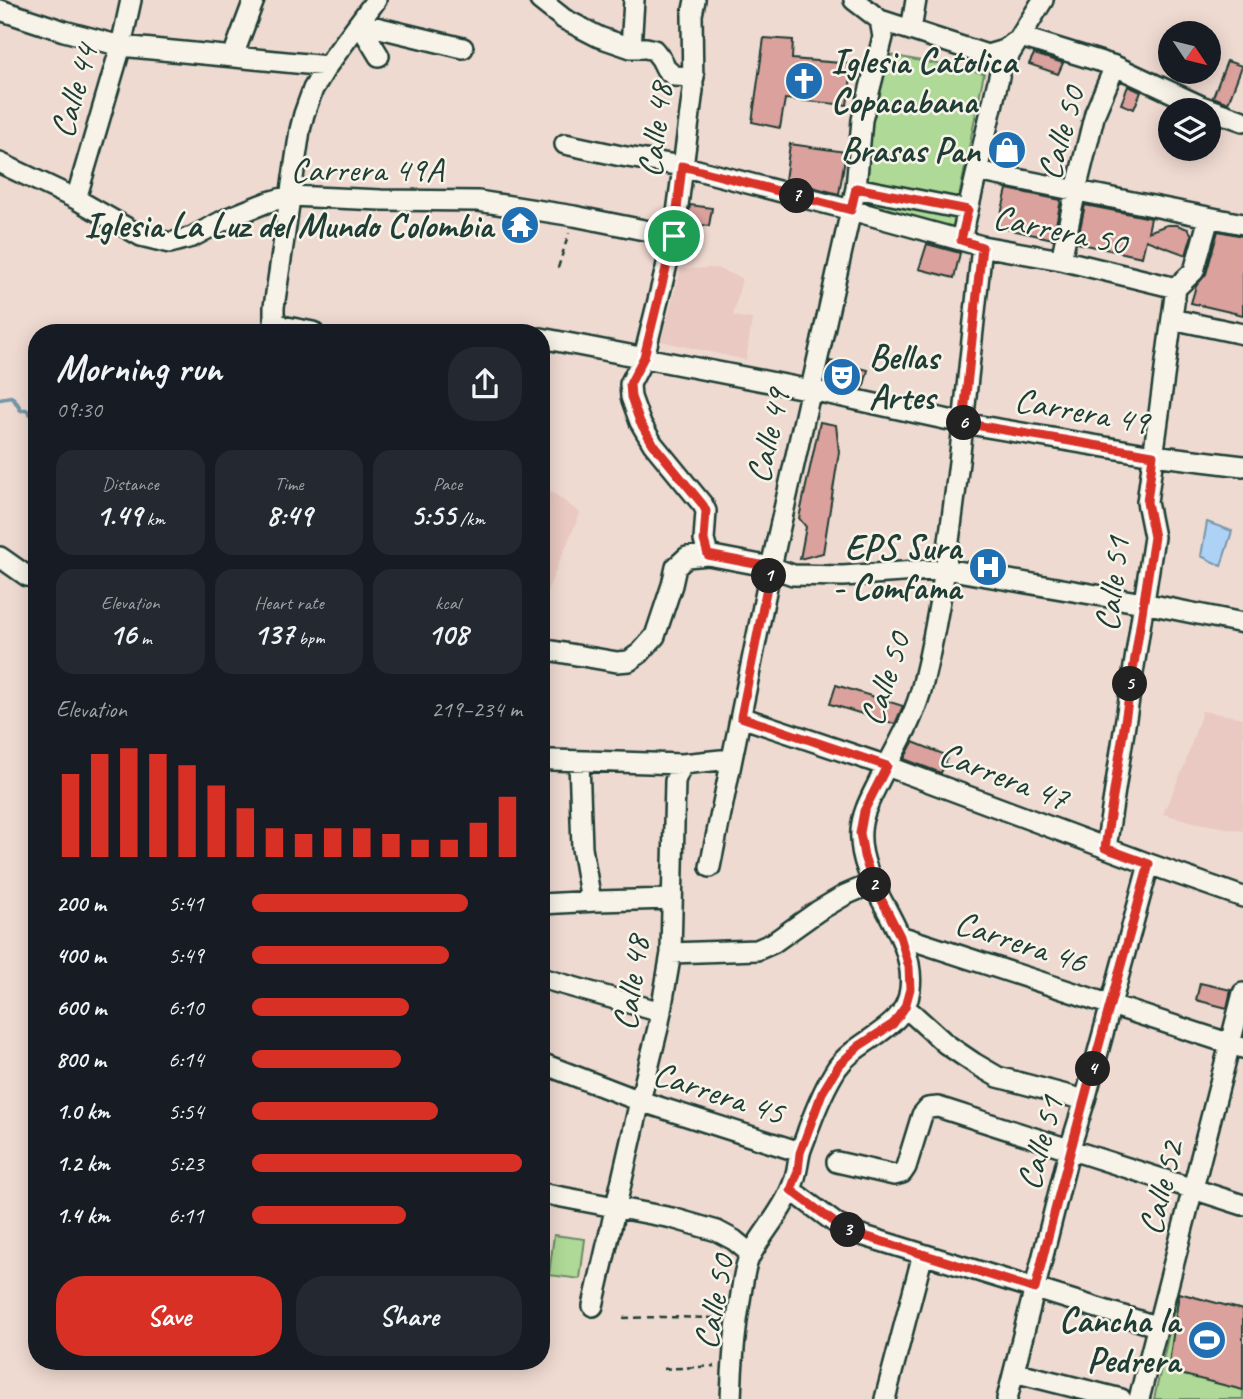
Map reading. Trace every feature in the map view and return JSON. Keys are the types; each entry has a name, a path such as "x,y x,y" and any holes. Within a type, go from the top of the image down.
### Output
{"street":[{"name":"Calle 44","path":"76,199 121,46 131,0"},
{"path":"233,56 254,0"},
{"path":"279,324 274,320 274,307 304,114 313,89 327,66 376,0"},
{"path":"540,0 564,19 599,37 631,48 654,50 674,76 694,77"},
{"path":"631,48 634,0"},
{"name":"Calle 48","path":"695,0 692,15 694,77 674,236 644,357 630,384 631,397 640,422 653,444 706,511 704,540 708,555"},
{"path":"911,30 916,0"},
{"path":"995,63 1004,50 1021,37 1043,0"},
{"path":"2,11 121,46 327,66"},
{"path":"872,20 911,30 995,63"},
{"path":"872,20 995,63"},
{"path":"849,210 872,20"},
{"name":"Calle 49","path":"710,867 771,567 856,188 872,20"},
{"path":"359,23 463,48"},
{"path":"359,23 379,56"},
{"path":"1021,37 1115,66 1201,106 1243,121"},
{"name":"Calle 50","path":"961,240 977,171 995,63"},
{"name":"Calle 50","path":"1061,260 1096,113 1115,66"},
{"name":"Carrera 50","path":"565,144 682,166 982,247 1061,260 1176,288"},
{"name":"Carrera 49A","path":"0,163 76,199 141,236 170,243 192,237 228,218 290,196 478,201 574,216 674,236"},
{"path":"977,171 1243,224"},
{"path":"856,188 968,210"},
{"path":"1176,288 1194,271 1209,218"},
{"name":"Calle 50","path":"731,1399 737,1315 751,1254 781,1210 791,1190 798,1171 800,1153 822,1093 839,1065 859,1046 893,1024 905,1007 910,989 909,967 900,936 873,883 860,833 864,811 916,708 923,685 946,569 982,247"},
{"name":"Calle 51","path":"1105,848 1154,537 1147,502 1176,288"},
{"path":"1172,319 1243,334"},
{"name":"Carrera 49","path":"550,340 811,390 963,423 1153,455 1243,466"},
{"path":"550,651 617,662 629,661 655,636 676,568 687,556 708,555 771,567 793,575 831,576 946,569 1243,623"},
{"path":"0,557 28,576"},
{"name":"Carrera 47","path":"741,717 887,766 1243,897"},
{"path":"552,760 682,764 731,759"},
{"path":"579,761 582,848 591,901"},
{"name":"Calle 48","path":"593,1306 661,1012 671,953 675,781 682,764"},
{"name":"Calle 51","path":"1007,1399 1070,1148 1149,864"},
{"path":"671,953 757,950 773,943 845,895 873,883"},
{"path":"550,903 672,899"},
{"name":"Carrera 46","path":"900,936 1236,1046"},
{"path":"550,981 661,1012"},
{"name":"Calle 52","path":"1139,1399 1193,1189 1236,1046 1243,993"},
{"path":"905,1007 946,1044 998,1077 1085,1100"},
{"name":"Carrera 45","path":"550,1066 640,1101 800,1153"},
{"path":"837,1162 894,1175 902,1173 922,1115 928,1108 938,1107 1243,1205"},
{"path":"791,1190 838,1225 858,1234 1159,1327"},
{"path":"550,1195 672,1218 717,1231 751,1254"},
{"path":"885,1399 923,1255"},
{"path":"1014,1372 1121,1399"}],"path":[{"path":"558,268 574,216"},
{"path":"623,1318 720,1318 737,1315"},
{"path":"663,1369 714,1365 732,1368"}],"shaded area":[{"path":"716,268 742,278 733,316 752,319 746,360 661,341 681,269"},
{"path":"550,491 580,513 550,584"},
{"path":"1202,711 1243,718 1243,831 1163,814 1185,764"}],"green space":[{"path":"885,54 984,73 953,227 855,208"},
{"path":"554,1235 585,1239 580,1279 550,1275"},
{"name":"Cancha la Pedrera","path":"1178,1293 1243,1310 1243,1399 1154,1399"}],"water":[{"path":"1207,522 1232,531 1221,566 1201,556"}],"building":[{"name":"Iglesia Catolica Copacabana","path":"764,38 793,40 792,59 853,64 847,105 785,99 780,128 752,122"},
{"path":"1034,54 1063,63 1058,74 1029,64"},
{"path":"1227,61 1242,66 1228,103 1213,97 1218,84 1222,84 1222,74"},
{"path":"1128,86 1141,92 1134,109 1121,104"},
{"path":"790,144 846,152 839,194 785,180"},
{"path":"1007,189 1061,200 1053,239 998,227"},
{"path":"690,205 712,208 709,226 688,223"},
{"path":"1085,205 1151,218 1148,232 1167,225 1188,229 1192,235 1186,255 1146,240 1142,257 1077,243"},
{"path":"1218,231 1243,236 1243,315 1191,303 1196,286 1206,274"},
{"path":"927,244 960,253 954,278 919,269"},
{"name":"Bellas Artes","path":"830,361 868,370 863,389 825,381"},
{"path":"820,422 836,425 839,452 823,553 800,559 806,527 799,518"},
{"path":"836,685 903,706 895,724 830,704"},
{"path":"913,742 948,756 941,773 904,759"},
{"path":"1200,983 1231,990 1227,1008 1196,1000"},
{"name":"Cancha la Pedrera","path":"1179,1293 1243,1310 1243,1390 1168,1371"}],"waterway":[{"path":"0,399 11,397 21,410 28,412"}],"place":[{"name":"Iglesia Catolica Copacabana","path":"804,81"},
{"name":"Brasas Pan","path":"1007,150"},
{"name":"Iglesia La Luz del Mundo Colombia","path":"520,225"},
{"name":"Bellas Artes","path":"842,377"},
{"name":"EPS Sura - Comfama","path":"988,567"},
{"name":"Cancha la Pedrera","path":"1207,1340"}],"route":[{"path":"682,166 851,210 856,188 968,210 961,240 982,247 963,423 1153,455 1147,502 1154,537 1105,848 1149,864 1070,1148 1035,1289 858,1234 838,1225 791,1190 798,1171 800,1153 822,1093 839,1065 859,1046 893,1024 905,1007 910,989 909,967 900,936 873,883 860,833 864,811 887,766 741,717 771,567 708,555 704,540 706,511 653,444 640,422 631,397 630,384 644,357 674,236 682,166"}]}
